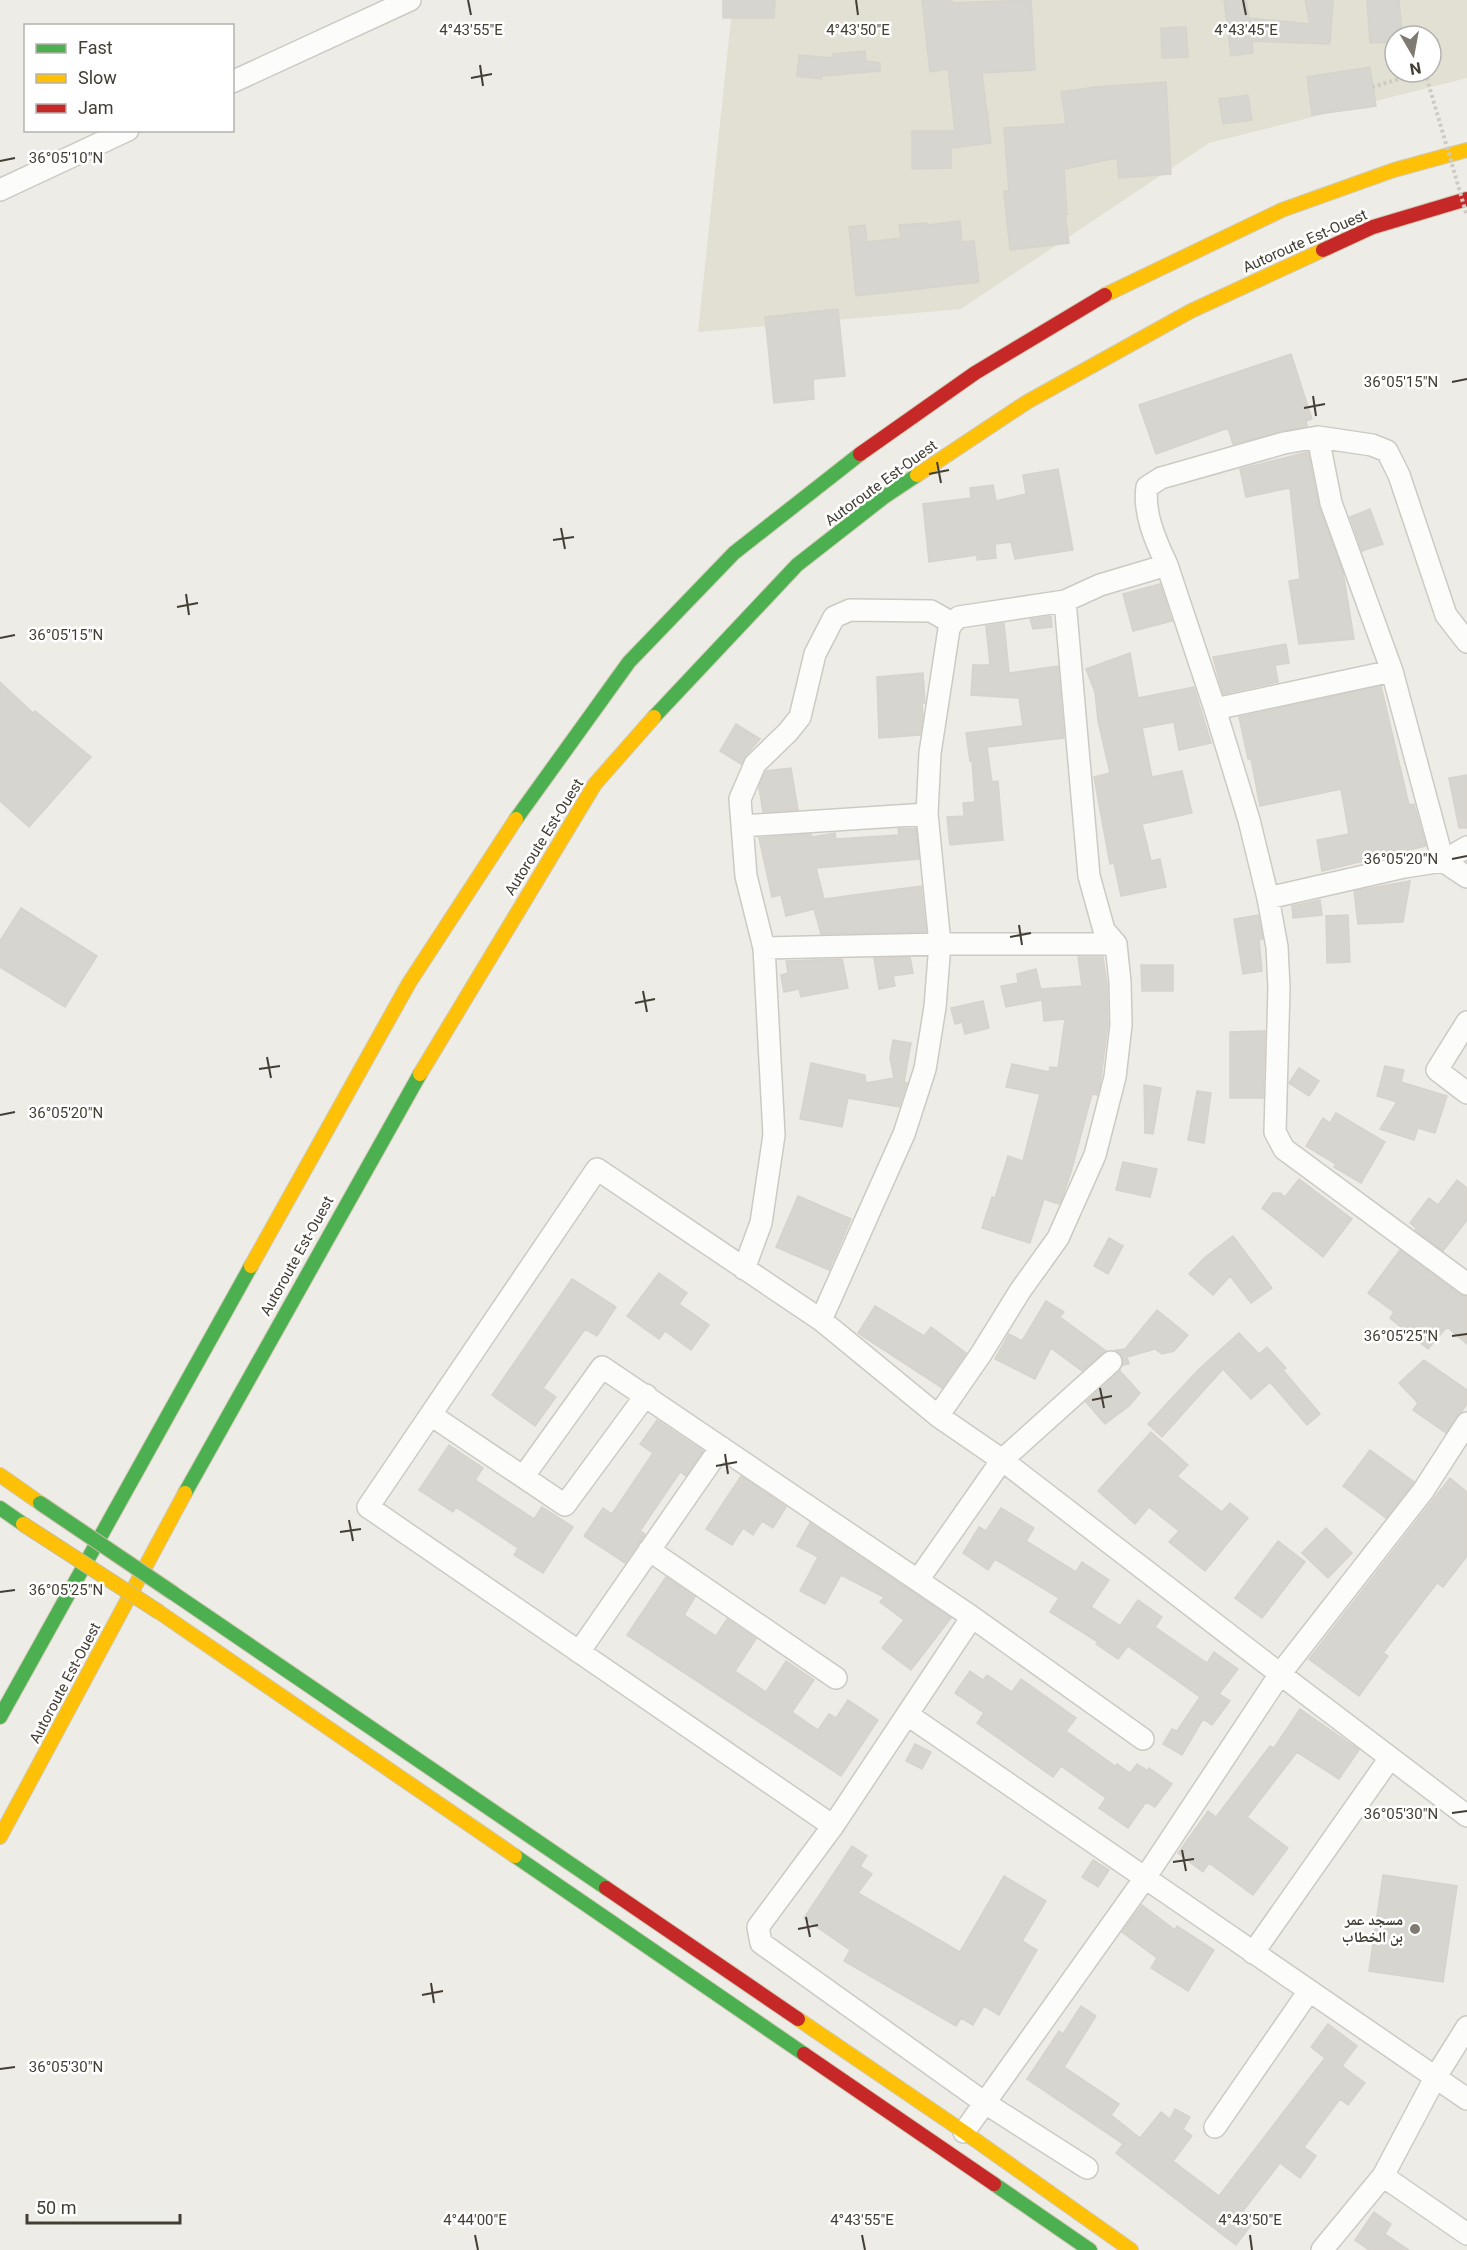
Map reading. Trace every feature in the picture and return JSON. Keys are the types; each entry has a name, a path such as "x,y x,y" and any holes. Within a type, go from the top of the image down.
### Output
{"main road":[{"name":"Autoroute Est-Ouest","path":"0,1717 409,983 524,807 629,662 734,553 860,453 975,373 1116,289 1282,210 1394,170 1467,150"},
{"name":"Autoroute Est-Ouest","path":"0,1837 203,1460 400,1106 595,784 662,707 797,565 884,497 1027,402 1213,301 1373,227 1467,199"},
{"path":"0,1475 964,2132 1131,2250"},
{"path":"0,1508 159,1612 1090,2250"}],"street":[{"path":"234,81 410,0"},
{"path":"0,190 124,132"},
{"path":"1318,437 1331,503 1392,671 1443,861 1467,877"},
{"path":"1467,642 1446,615 1399,475 1387,451 1371,445 1318,437 1284,443 1161,478 1147,487 1145,500 1158,546 1167,565 1215,709 1249,820 1268,898 1277,947 1279,988 1275,1132 1284,1149 1467,1284"},
{"path":"821,1320 904,1134 925,1069 935,1007 940,944 927,813 930,753 952,622 959,617 1065,601 1100,585 1167,565"},
{"path":"938,1416 981,1354 1020,1291 1059,1238 1095,1155 1115,1077 1121,1025 1120,982 1116,944 1104,930 1089,876 1065,601"},
{"path":"744,1269 761,1223 774,1135 764,948 746,876 740,799 754,764 788,732 800,717 815,654 834,617 850,610 931,611 952,622"},
{"path":"1215,709 1392,671"},
{"path":"742,826 927,813"},
{"path":"1268,898 1404,867 1443,861 1467,847"},
{"path":"764,948 940,944 1116,944"},
{"path":"1467,1022 1437,1070 1467,1093"},
{"path":"833,1826 368,1508 597,1169 821,1320 938,1416 1002,1460 1467,1815"},
{"path":"918,1580 1002,1460 1111,1362"},
{"path":"522,1477 602,1367 972,1617 1143,1739"},
{"path":"431,1415 565,1505 646,1395"},
{"path":"964,2132 1145,1878 1280,1674 1423,1491 1467,1423"},
{"path":"579,1652 721,1447"},
{"path":"649,1550 836,1678"},
{"path":"972,1617 833,1826 758,1927 761,1943 985,2103 1087,2168"},
{"path":"908,1715 1467,2099"},
{"path":"1253,1953 1390,1758"},
{"path":"1215,2127 1309,1991"},
{"path":"1322,2250 1383,2176 1435,2078 1467,2027"},
{"path":"1383,2176 1467,2234"}],"path":[{"path":"1372,87 1383,84"},
{"path":"1428,84 1467,216"}],"shaded area":[{"path":"733,0 1467,0 1467,78 1209,143 961,309 698,332"}],"building":[{"path":"723,0 775,0 774,18 723,18"},
{"path":"922,0 952,0 952,3 1031,0 1035,70 982,73 991,143 951,148 951,168 912,169 912,131 955,131 948,69 930,72"},
{"path":"1224,0 1246,0 1249,18 1310,24 1305,0 1333,0 1330,44 1252,41 1253,53 1231,56"},
{"path":"1367,0 1399,0 1401,24 1383,24 1383,42 1370,43"},
{"path":"1186,27 1188,57 1162,58 1161,28"},
{"path":"865,51 866,61 880,63 880,71 822,76 822,79 797,76 799,55 833,58 833,54"},
{"path":"1370,67 1376,106 1312,115 1307,77"},
{"path":"1166,82 1171,174 1119,178 1117,158 1064,169 1067,214 1065,214 1069,243 1010,250 1004,191 1009,191 1004,128 1066,124 1061,92"},
{"path":"1248,95 1252,120 1223,124 1219,99"},
{"path":"960,221 962,242 974,241 979,282 856,296 849,227 865,225 867,242 901,238 899,225 927,223 927,225"},
{"path":"838,309 845,376 813,379 814,399 774,403 765,317"},
{"path":"1291,354 1312,419 1306,421 1307,426 1233,444 1228,428 1156,454 1139,405"},
{"path":"1308,452 1319,507 1343,572 1354,639 1299,644 1289,581 1300,579 1290,488 1246,497 1240,469"},
{"path":"1058,469 1073,550 1015,559 1011,542 995,544 996,558 977,560 977,555 929,562 923,504 971,498 970,488 993,485 996,501 1026,494 1023,475"},
{"path":"1370,509 1383,544 1362,551 1350,517"},
{"path":"1160,584 1172,621 1133,631 1123,594"},
{"path":"1051,616 1052,627 1033,629 1030,619"},
{"path":"1004,623 1009,673 1058,666 1064,738 987,747 992,782 998,781 1003,840 950,845 947,817 964,816 963,803 975,802 972,760 970,761 966,733 1023,726 1019,698 971,695 973,665 990,665 986,626"},
{"path":"1286,644 1289,663 1275,665 1278,682 1223,694 1213,657"},
{"path":"1130,653 1138,698 1194,687 1211,743 1179,750 1174,722 1142,728 1152,777 1182,771 1192,813 1142,824 1151,861 1160,859 1166,887 1121,896 1114,863 1110,864 1094,777 1110,773 1098,721 1095,692 1086,669"},
{"path":"923,673 925,703 922,703 923,717 920,735 879,738 877,677"},
{"path":"0,682 33,713 35,711 91,757 29,827 0,801"},
{"path":"1381,686 1409,805 1414,804 1426,846 1322,871 1317,840 1349,834 1341,789 1260,806 1251,759 1248,759 1239,717"},
{"path":"736,724 760,739 741,764 720,751"},
{"path":"791,768 798,810 763,812 759,787 766,771"},
{"path":"1467,775 1467,828 1459,828 1449,778"},
{"path":"916,828 919,859 816,868 824,899 921,886 926,932 821,934 814,909 786,916 781,895 772,897 759,838 811,834 812,837 835,833 836,839 899,835 898,829"},
{"path":"1410,881 1403,922 1358,924 1354,891"},
{"path":"1320,900 1322,915 1293,918 1292,906"},
{"path":"21,908 97,956 65,1007 0,967 0,941"},
{"path":"1258,915 1263,939 1259,940 1262,971 1243,974 1234,919"},
{"path":"1348,915 1350,962 1327,963 1326,916"},
{"path":"910,957 913,973 893,976 895,986 879,989 874,958"},
{"path":"1078,957 1103,957 1107,984 1108,1024 1100,1085 1097,1095 1092,1094 1062,1198 1059,1204 1044,1199 1030,1243 982,1228 992,1197 995,1198 1008,1156 1023,1161 1040,1094 1006,1087 1012,1064 1049,1072 1050,1067 1058,1068 1065,1019 1044,1021 1042,1000 1006,1007 1001,986 1018,983 1017,974 1036,969 1042,995 1042,989 1082,986"},
{"path":"842,959 848,988 801,997 799,989 784,992 781,975 788,973 786,961"},
{"path":"1141,965 1173,965 1173,991 1142,991"},
{"path":"983,1001 989,1028 965,1034 962,1022 955,1024 951,1008"},
{"path":"1265,1031 1263,1098 1230,1098 1230,1032"},
{"path":"893,1040 911,1043 904,1082 907,1083 899,1107 848,1098 842,1127 800,1119 811,1063 865,1075 866,1083 894,1078 890,1058"},
{"path":"1385,1066 1404,1070 1401,1082 1447,1096 1435,1133 1418,1128 1414,1140 1380,1129 1397,1102 1377,1096"},
{"path":"1299,1068 1319,1081 1309,1096 1289,1083"},
{"path":"1144,1085 1161,1088 1153,1134 1145,1133"},
{"path":"1197,1091 1211,1093 1204,1143 1188,1140"},
{"path":"1336,1113 1385,1142 1361,1183 1334,1167 1336,1164 1306,1146 1323,1118 1330,1123"},
{"path":"1123,1162 1157,1169 1150,1197 1116,1190"},
{"path":"1299,1179 1352,1219 1323,1257 1262,1208 1273,1193 1280,1193 1285,1197"},
{"path":"1457,1180 1467,1188 1467,1220 1443,1251 1415,1230 1416,1228 1410,1223 1429,1198 1438,1205"},
{"path":"798,1196 851,1219 829,1270 776,1247"},
{"path":"1233,1236 1272,1288 1251,1303 1230,1276 1213,1295 1189,1274 1204,1258"},
{"path":"1109,1238 1123,1246 1108,1274 1094,1266"},
{"path":"1400,1250 1459,1294 1467,1297 1467,1344 1447,1327 1428,1349 1390,1318 1394,1312 1368,1293"},
{"path":"659,1273 687,1293 679,1304 709,1325 691,1350 665,1331 659,1339 627,1316"},
{"path":"572,1279 616,1307 597,1336 585,1329 543,1388 556,1397 535,1426 492,1395"},
{"path":"1046,1301 1064,1312 1060,1317 1106,1351 1082,1371 1051,1348 1035,1379 995,1359 1009,1334 1022,1341"},
{"path":"875,1306 924,1336 931,1327 966,1353 942,1388 858,1333"},
{"path":"1157,1310 1188,1335 1174,1351 1162,1354 1155,1349 1127,1357 1129,1364 1123,1365 1123,1359 1116,1350 1125,1349"},
{"path":"1239,1333 1259,1354 1267,1347 1286,1368 1283,1370 1320,1414 1307,1425 1270,1382 1251,1399 1223,1369 1162,1437 1148,1424 1199,1369"},
{"path":"1424,1360 1467,1390 1467,1404 1446,1433 1413,1410 1418,1403 1399,1383"},
{"path":"1120,1371 1140,1393 1129,1406 1105,1424 1086,1402"},
{"path":"657,1420 703,1451 686,1476 680,1472 640,1531 645,1534 625,1563 584,1536 603,1508 612,1514 653,1453 640,1444"},
{"path":"1151,1432 1188,1465 1177,1476 1222,1512 1230,1503 1248,1518 1205,1571 1169,1542 1179,1531 1149,1507 1135,1524 1098,1491"},
{"path":"449,1445 483,1468 475,1480 534,1519 542,1507 573,1527 543,1573 514,1555 518,1548 456,1507 453,1512 419,1490"},
{"path":"1370,1450 1414,1482 1386,1518 1343,1486"},
{"path":"741,1476 786,1507 773,1528 762,1521 753,1535 743,1528 732,1545 706,1529"},
{"path":"1450,1478 1467,1492 1467,1556 1443,1587 1437,1583 1383,1653 1388,1656 1359,1696 1309,1659"},
{"path":"1001,1508 1034,1528 1026,1541 1076,1572 1082,1562 1109,1580 1091,1607 1120,1626 1138,1600 1162,1617 1155,1627 1207,1663 1214,1652 1238,1669 1219,1694 1230,1701 1212,1725 1203,1719 1182,1755 1163,1744 1172,1729 1177,1731 1200,1697 1128,1646 1118,1659 1096,1644 1098,1642 1050,1612 1059,1598 995,1559 988,1570 963,1553 979,1527 986,1531"},
{"path":"810,1523 951,1618 911,1670 882,1648 904,1620 880,1602 884,1597 841,1575 825,1604 800,1591 818,1557 797,1546"},
{"path":"1326,1528 1352,1553 1328,1578 1302,1553"},
{"path":"1278,1541 1305,1562 1262,1618 1235,1598"},
{"path":"666,1577 695,1597 684,1615 716,1636 727,1619 756,1639 735,1671 766,1692 786,1661 814,1680 792,1712 818,1730 829,1714 836,1718 848,1700 878,1720 841,1776 627,1635"},
{"path":"970,1671 983,1680 987,1675 1012,1692 1021,1679 1076,1718 1066,1731 1115,1766 1117,1764 1130,1773 1137,1764 1148,1771 1149,1768 1172,1784 1155,1807 1146,1802 1128,1828 1099,1808 1106,1798 1061,1766 1053,1777 977,1723 984,1713 955,1693"},
{"path":"1300,1709 1359,1750 1339,1779 1297,1752 1247,1817 1288,1848 1253,1895 1209,1863 1203,1872 1178,1853 1208,1811 1216,1817 1270,1746 1274,1748"},
{"path":"915,1744 931,1752 922,1769 906,1761"},
{"path":"852,1846 867,1856 860,1866 872,1874 858,1893 960,1952 1004,1876 1046,1901 1022,1941 1037,1950 999,2015 984,2006 973,2025 961,2018 956,2026 844,1961 850,1950 804,1918"},
{"path":"1093,1860 1109,1870 1098,1887 1082,1877"},
{"path":"1383,1875 1457,1886 1443,1982 1369,1971"},
{"path":"1142,1905 1175,1930 1177,1926 1214,1950 1188,1991 1151,1968 1157,1958 1122,1932"},
{"path":"1081,2006 1096,2016 1064,2067 1119,2104 1111,2115 1140,2138 1161,2112 1170,2119 1175,2109 1190,2117 1183,2129 1192,2136 1173,2161 1219,2196 1325,2058 1311,2047 1328,2024 1357,2046 1342,2066 1365,2083 1348,2105 1340,2099 1304,2147 1316,2156 1300,2178 1280,2163 1243,2211 1255,2220 1236,2245 1116,2153 1123,2144 1027,2079 1059,2031 1063,2034"},
{"path":"1374,2212 1391,2224 1385,2234 1409,2250 1369,2250 1355,2240"}],"traffic: fast":[{"path":"516,819 629,662 734,553 860,454"},
{"path":"654,717 797,565 884,497 917,475"},
{"path":"185,1493 420,1074"},
{"path":"0,1717 251,1266"},
{"path":"40,1503 173,1593"},
{"path":"0,1508 23,1524"},
{"path":"173,1593 606,1888"},
{"path":"515,1856 804,2054"},
{"path":"994,2184 1090,2250"}],"traffic: slow":[{"path":"1105,295 1282,210 1394,170 1467,150"},
{"path":"917,475 1027,402 1191,311 1323,250"},
{"path":"420,1074 595,784 654,717"},
{"path":"251,1266 409,983 516,819"},
{"path":"0,1475 40,1503"},
{"path":"0,1837 185,1493"},
{"path":"23,1524 159,1612"},
{"path":"159,1612 515,1856"},
{"path":"798,2019 964,2132"},
{"path":"964,2132 1131,2250"}],"traffic: jam":[{"path":"1323,250 1373,227 1467,199"},
{"path":"860,454 975,373 1105,295"},
{"path":"606,1888 798,2019"},
{"path":"804,2054 994,2184"}],"place":[{"name":"مسجد عمر بن الخطاب","path":"1415,1929"}]}
